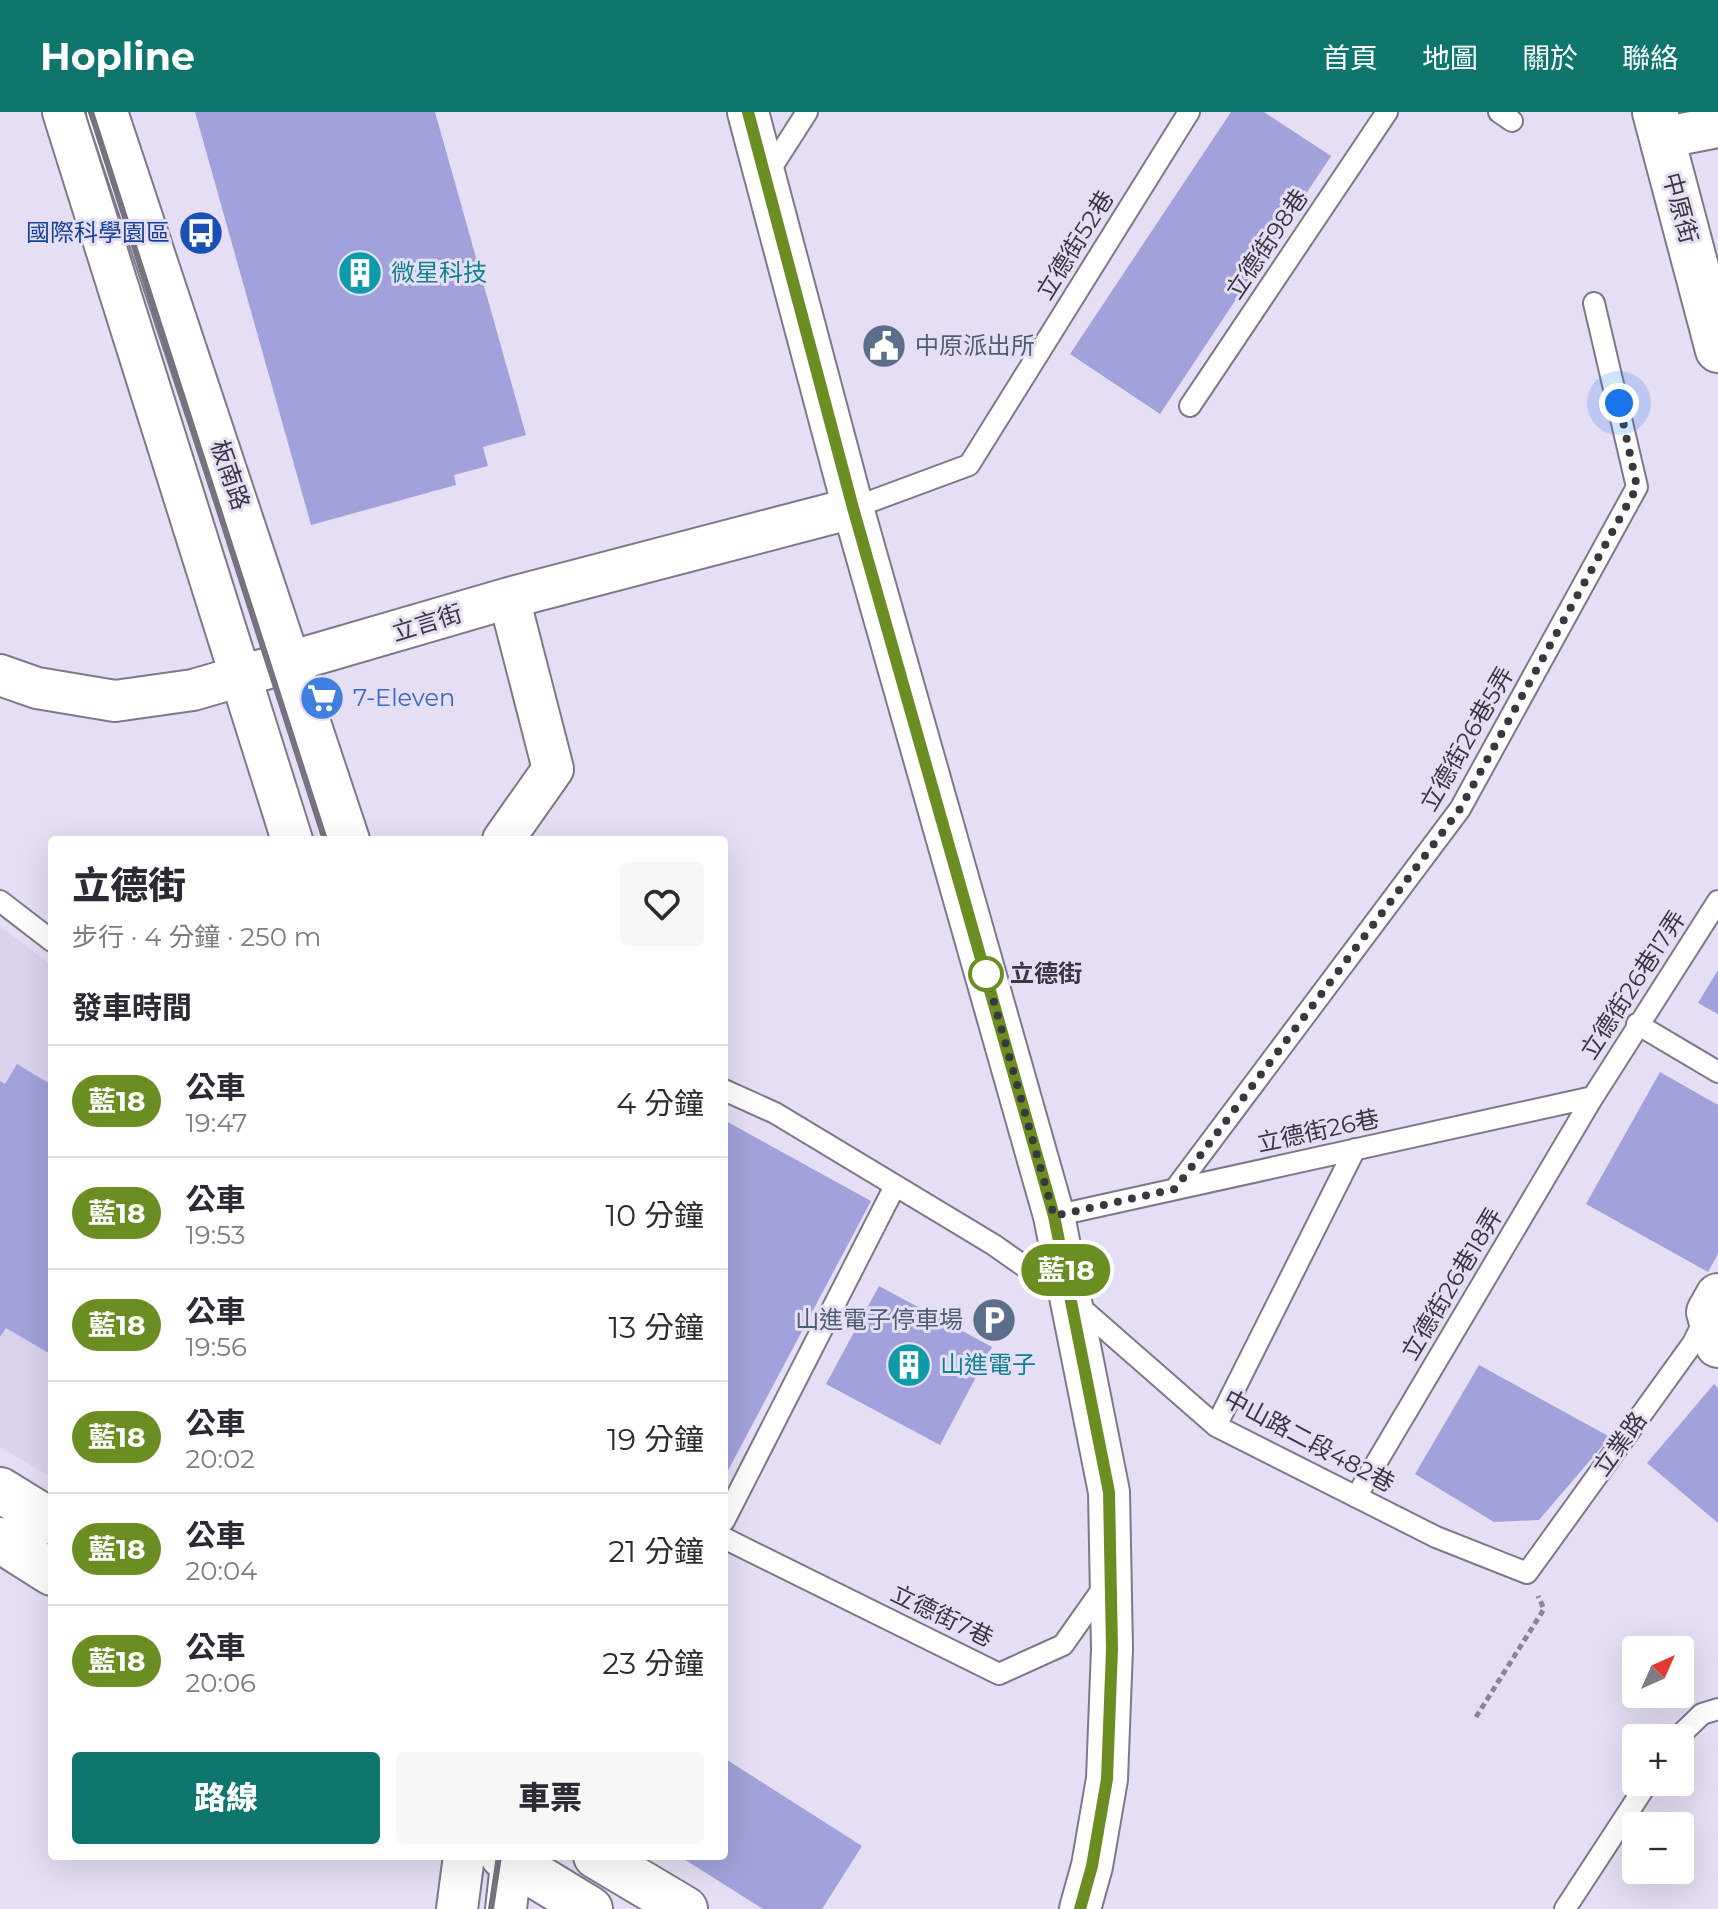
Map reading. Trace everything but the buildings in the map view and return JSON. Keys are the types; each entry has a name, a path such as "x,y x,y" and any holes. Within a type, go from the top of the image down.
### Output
{"street":[{"name":"板南路","path":"63,112 291,836"},
{"name":"板南路","path":"107,112 293,662 348,836"},
{"path":"748,112 853,508 1054,1216 1109,1492 1107,1779 1092,1866 1080,1909"},
{"path":"1658,125 1718,127"},
{"name":"中原街","path":"1658,125 1718,350"},
{"name":"立言街","path":"0,675 37,688 115,701 193,690 509,598 853,508"},
{"path":"506,836 553,769 509,598"},
{"path":"0,1490 48,1520"},
{"path":"0,1540 48,1570"},
{"path":"457,1909 463,1860"},
{"path":"506,1909 509,1860"},
{"path":"512,1860 590,1909"},
{"path":"603,1860 685,1909"}],"lane":[{"path":"765,177 807,112"},
{"name":"立德街52巷","path":"853,508 969,465 1189,112"},
{"name":"立德街98巷","path":"1190,406 1387,112"},
{"name":"立德街26巷5弄","path":"1175,1189 1460,809 1637,487 1594,303"},
{"path":"0,901 48,938"},
{"name":"立德街26巷17弄","path":"1593,1097 1718,901"},
{"path":"1637,1024 1718,1072"},
{"name":"中山路二段482巷","path":"728,1092 775,1113 994,1245 1072,1300 1216,1426 1436,1537 1527,1573"},
{"name":"立德街26巷","path":"1054,1216 1593,1097"},
{"name":"立德街26巷18弄","path":"1356,1497 1593,1097"},
{"path":"1216,1426 1355,1149"},
{"path":"728,1513 895,1186"},
{"name":"立業路","path":"1527,1573 1693,1343 1715,1318"},
{"name":"立德街7巷","path":"728,1540 999,1674 1063,1645 1110,1577"},
{"path":"1692,1724 1702,1714 1718,1709"},
{"path":"1565,1909 1639,1796"}],"path":[{"path":"1476,1717 1544,1609 1527,1573"}],"shaded area":[{"path":"0,926 48,963 48,1476 0,1447"}],"railway":[{"path":"91,112 324,836"},
{"path":"491,1909 498,1860"}],"bus line":[{"name":"藍18","path":"748,112 853,508 1054,1216 1109,1492 1112,1649 1107,1779 1092,1866 1080,1909"}],"place":[{"name":"國際科學園區","path":"201,233"},
{"name":"微星科技","path":"360,273"},
{"name":"中原派出所","path":"884,346"},
{"name":"7-Eleven","path":"322,698"},
{"name":"立德街","path":"986,974"},
{"name":"山進電子停車場","path":"994,1320"},
{"name":"山進電子","path":"909,1365"}],"route":[{"path":"986,974 1054,1216 1175,1189 1460,809 1637,487 1619,403"}]}
